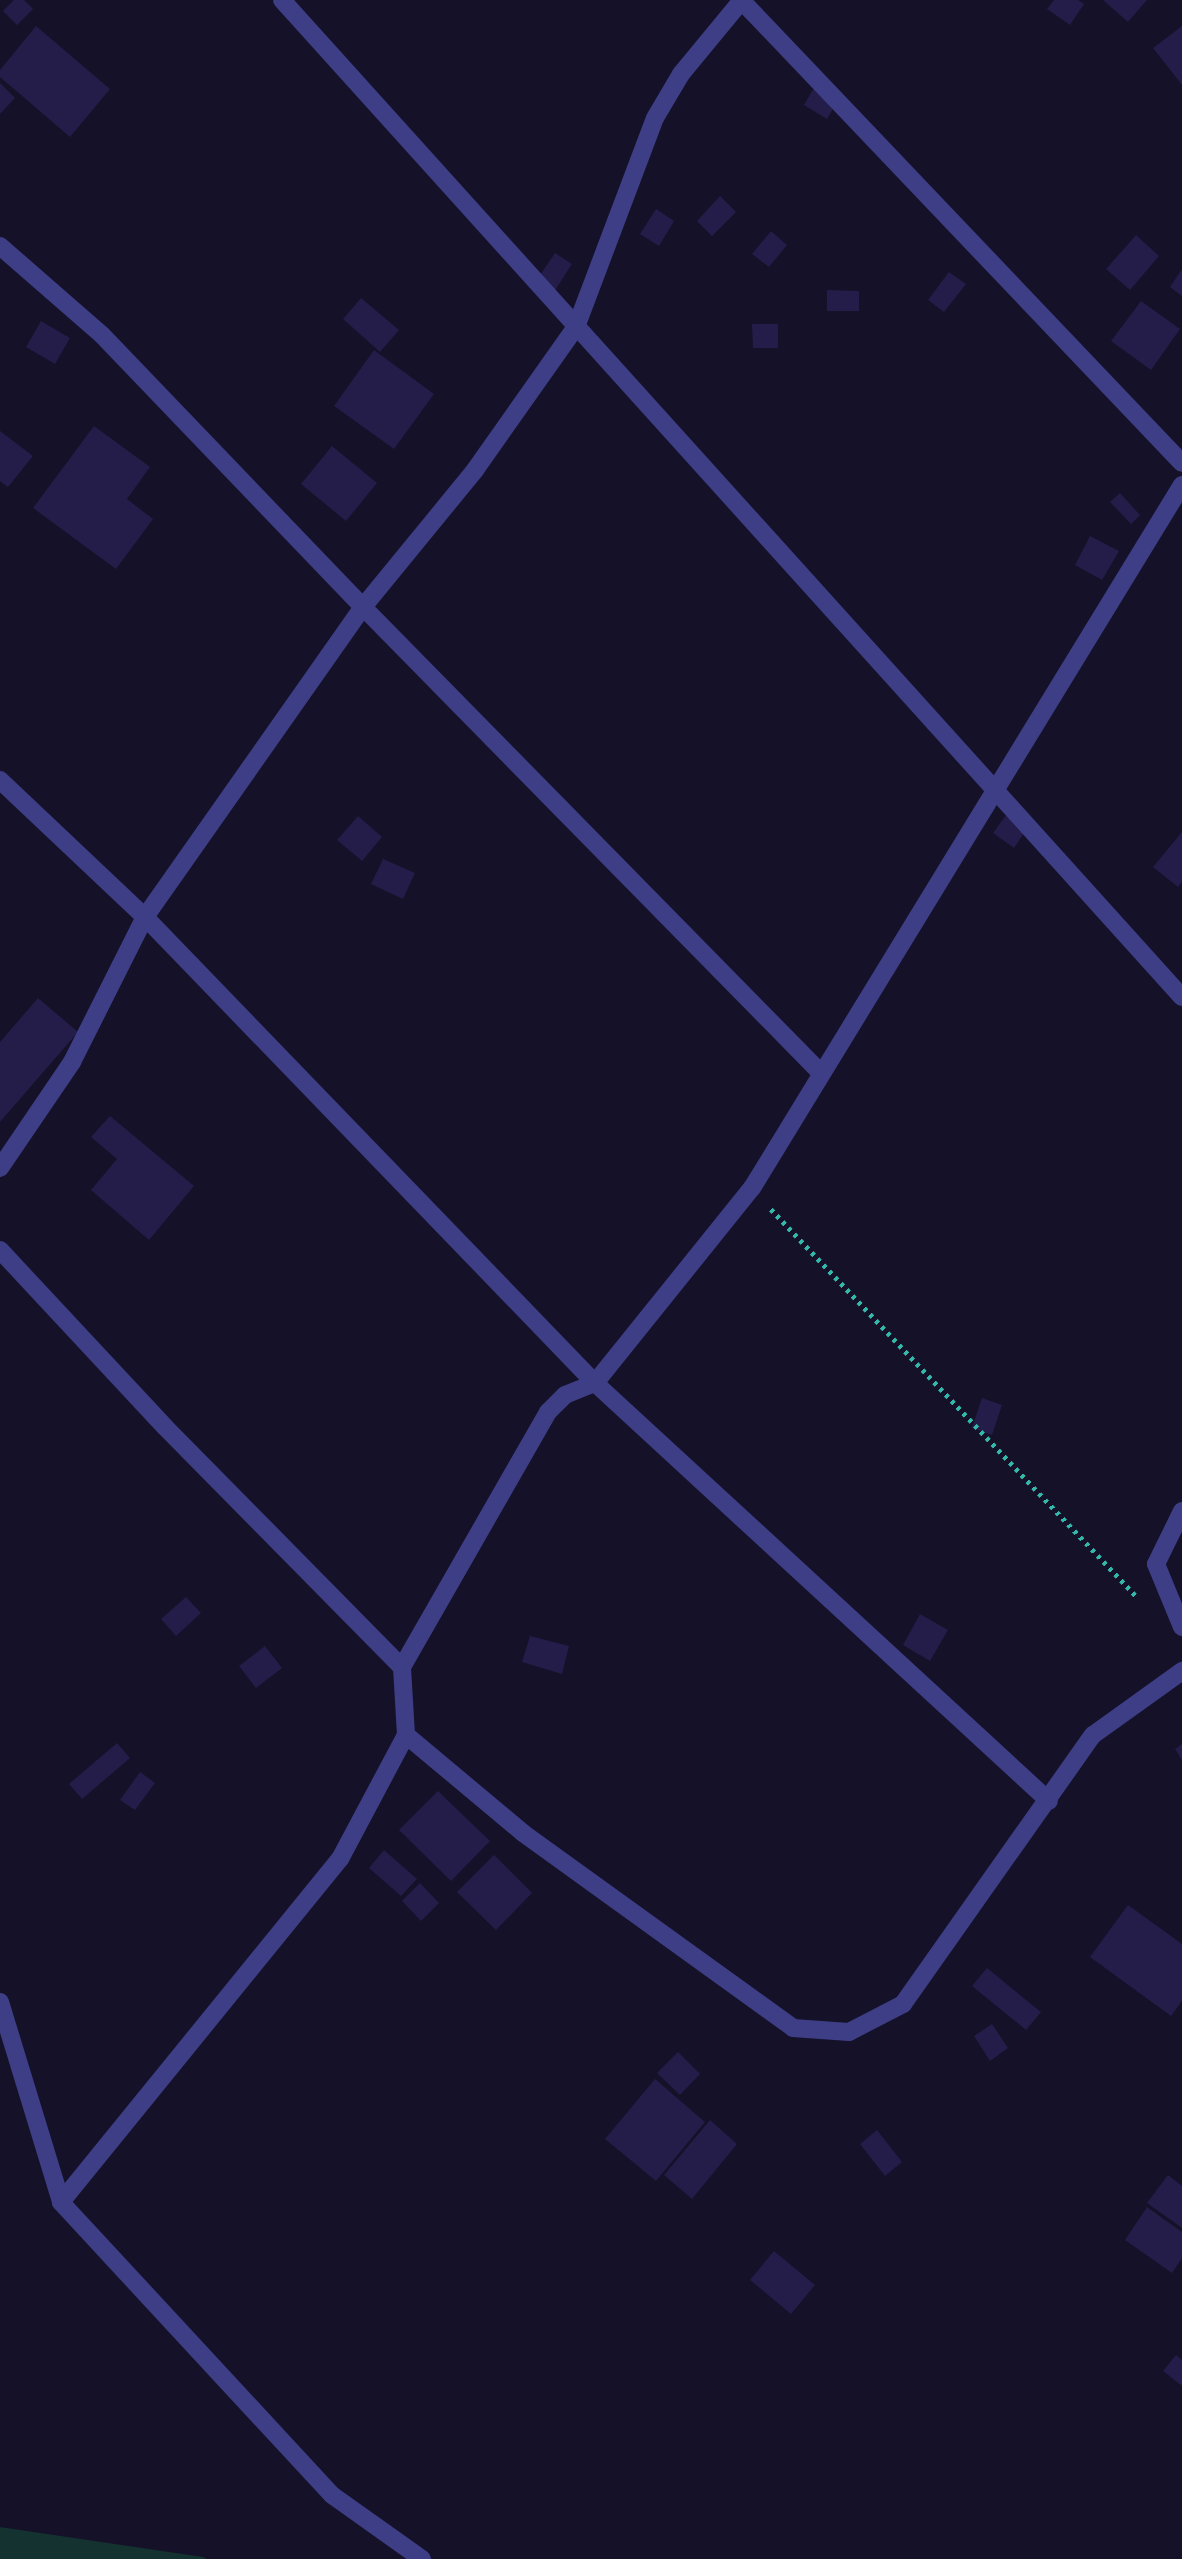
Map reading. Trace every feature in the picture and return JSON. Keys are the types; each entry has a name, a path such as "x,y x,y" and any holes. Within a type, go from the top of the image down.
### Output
{"street":[{"path":"282,0 1182,996"},
{"path":"0,1168 72,1062 145,917 363,607 474,470 576,327 655,118 681,74 742,0 1182,463"},
{"path":"0,246 102,335 363,607 819,1072"},
{"path":"61,2202 340,1859 406,1735 401,1667 548,1412 565,1395 595,1383 752,1188 819,1072 1182,485"},
{"path":"0,780 145,917 595,1383 1049,1801"},
{"path":"0,1250 164,1427 401,1667"},
{"path":"1182,1511 1156,1564 1182,1627"},
{"path":"406,1735 523,1833 793,2028 849,2032 903,2004 1049,1801 1093,1735 1182,1671"},
{"path":"0,2002 61,2202 332,2495 422,2559"}],"path":[{"path":"752,1188 1145,1606"}],"green space":[{"path":"0,2527 203,2557 207,2559 0,2559"}],"building":[{"path":"14,0 24,0 33,9 17,25 3,11"},
{"path":"1054,0 1078,0 1084,4 1070,25 1047,9"},
{"path":"1103,0 1147,0 1128,22"},
{"path":"36,26 110,89 70,137 0,77 0,70"},
{"path":"1182,26 1182,85 1153,48"},
{"path":"0,83 15,98 0,114"},
{"path":"815,86 838,100 827,119 804,105"},
{"path":"720,196 736,212 712,236 697,221"},
{"path":"656,209 674,221 659,246 640,234"},
{"path":"771,231 787,245 769,267 752,254"},
{"path":"1136,235 1159,256 1130,290 1106,269"},
{"path":"555,253 572,264 554,292 536,281"},
{"path":"1182,269 1182,296 1170,287"},
{"path":"949,272 966,284 944,312 928,300"},
{"path":"827,290 859,291 859,311 827,311"},
{"path":"361,298 399,330 380,352 343,319"},
{"path":"1141,301 1180,329 1151,370 1111,341"},
{"path":"41,321 70,338 55,364 26,347"},
{"path":"752,324 778,324 778,348 753,348"},
{"path":"374,350 434,394 394,449 334,406"},
{"path":"94,426 150,467 127,499 153,519 116,569 33,508"},
{"path":"0,431 33,456 8,487 0,481"},
{"path":"332,446 377,483 346,521 301,484"},
{"path":"1120,493 1140,515 1131,524 1110,502"},
{"path":"1090,536 1119,551 1102,580 1075,565"},
{"path":"1012,807 1032,821 1014,848 993,833"},
{"path":"358,816 382,837 362,861 337,840"},
{"path":"1182,832 1182,882 1178,887 1153,867"},
{"path":"383,859 415,873 403,899 371,884"},
{"path":"38,998 78,1032 0,1122 0,1042"},
{"path":"110,1116 194,1186 149,1240 91,1190 117,1159 91,1137"},
{"path":"982,1398 1002,1405 992,1435 972,1428"},
{"path":"186,1597 201,1613 176,1636 161,1619"},
{"path":"920,1614 948,1630 930,1661 903,1645"},
{"path":"530,1636 569,1646 562,1674 522,1662"},
{"path":"265,1646 282,1668 256,1688 239,1666"},
{"path":"117,1743 130,1758 82,1799 69,1784"},
{"path":"1182,1744 1182,1760 1175,1749"},
{"path":"140,1772 155,1783 135,1810 120,1800"},
{"path":"438,1791 490,1841 451,1881 399,1830"},
{"path":"384,1850 417,1879 401,1896 369,1868"},
{"path":"494,1855 532,1893 496,1930 457,1892"},
{"path":"420,1883 439,1903 421,1921 402,1901"},
{"path":"1128,1905 1182,1944 1182,2001 1171,2016 1090,1957"},
{"path":"987,1968 1041,2012 1026,2030 972,1986"},
{"path":"992,2024 1008,2048 990,2061 974,2036"},
{"path":"678,2052 700,2074 680,2095 657,2073"},
{"path":"655,2079 705,2122 656,2181 605,2139"},
{"path":"710,2120 737,2144 692,2199 664,2175"},
{"path":"877,2130 902,2162 885,2176 860,2144"},
{"path":"1168,2175 1182,2186 1182,2228 1147,2203"},
{"path":"1147,2207 1182,2232 1182,2258 1172,2273 1125,2240"},
{"path":"774,2251 815,2285 791,2314 750,2280"},
{"path":"1176,2355 1182,2360 1182,2386 1163,2371"}]}
